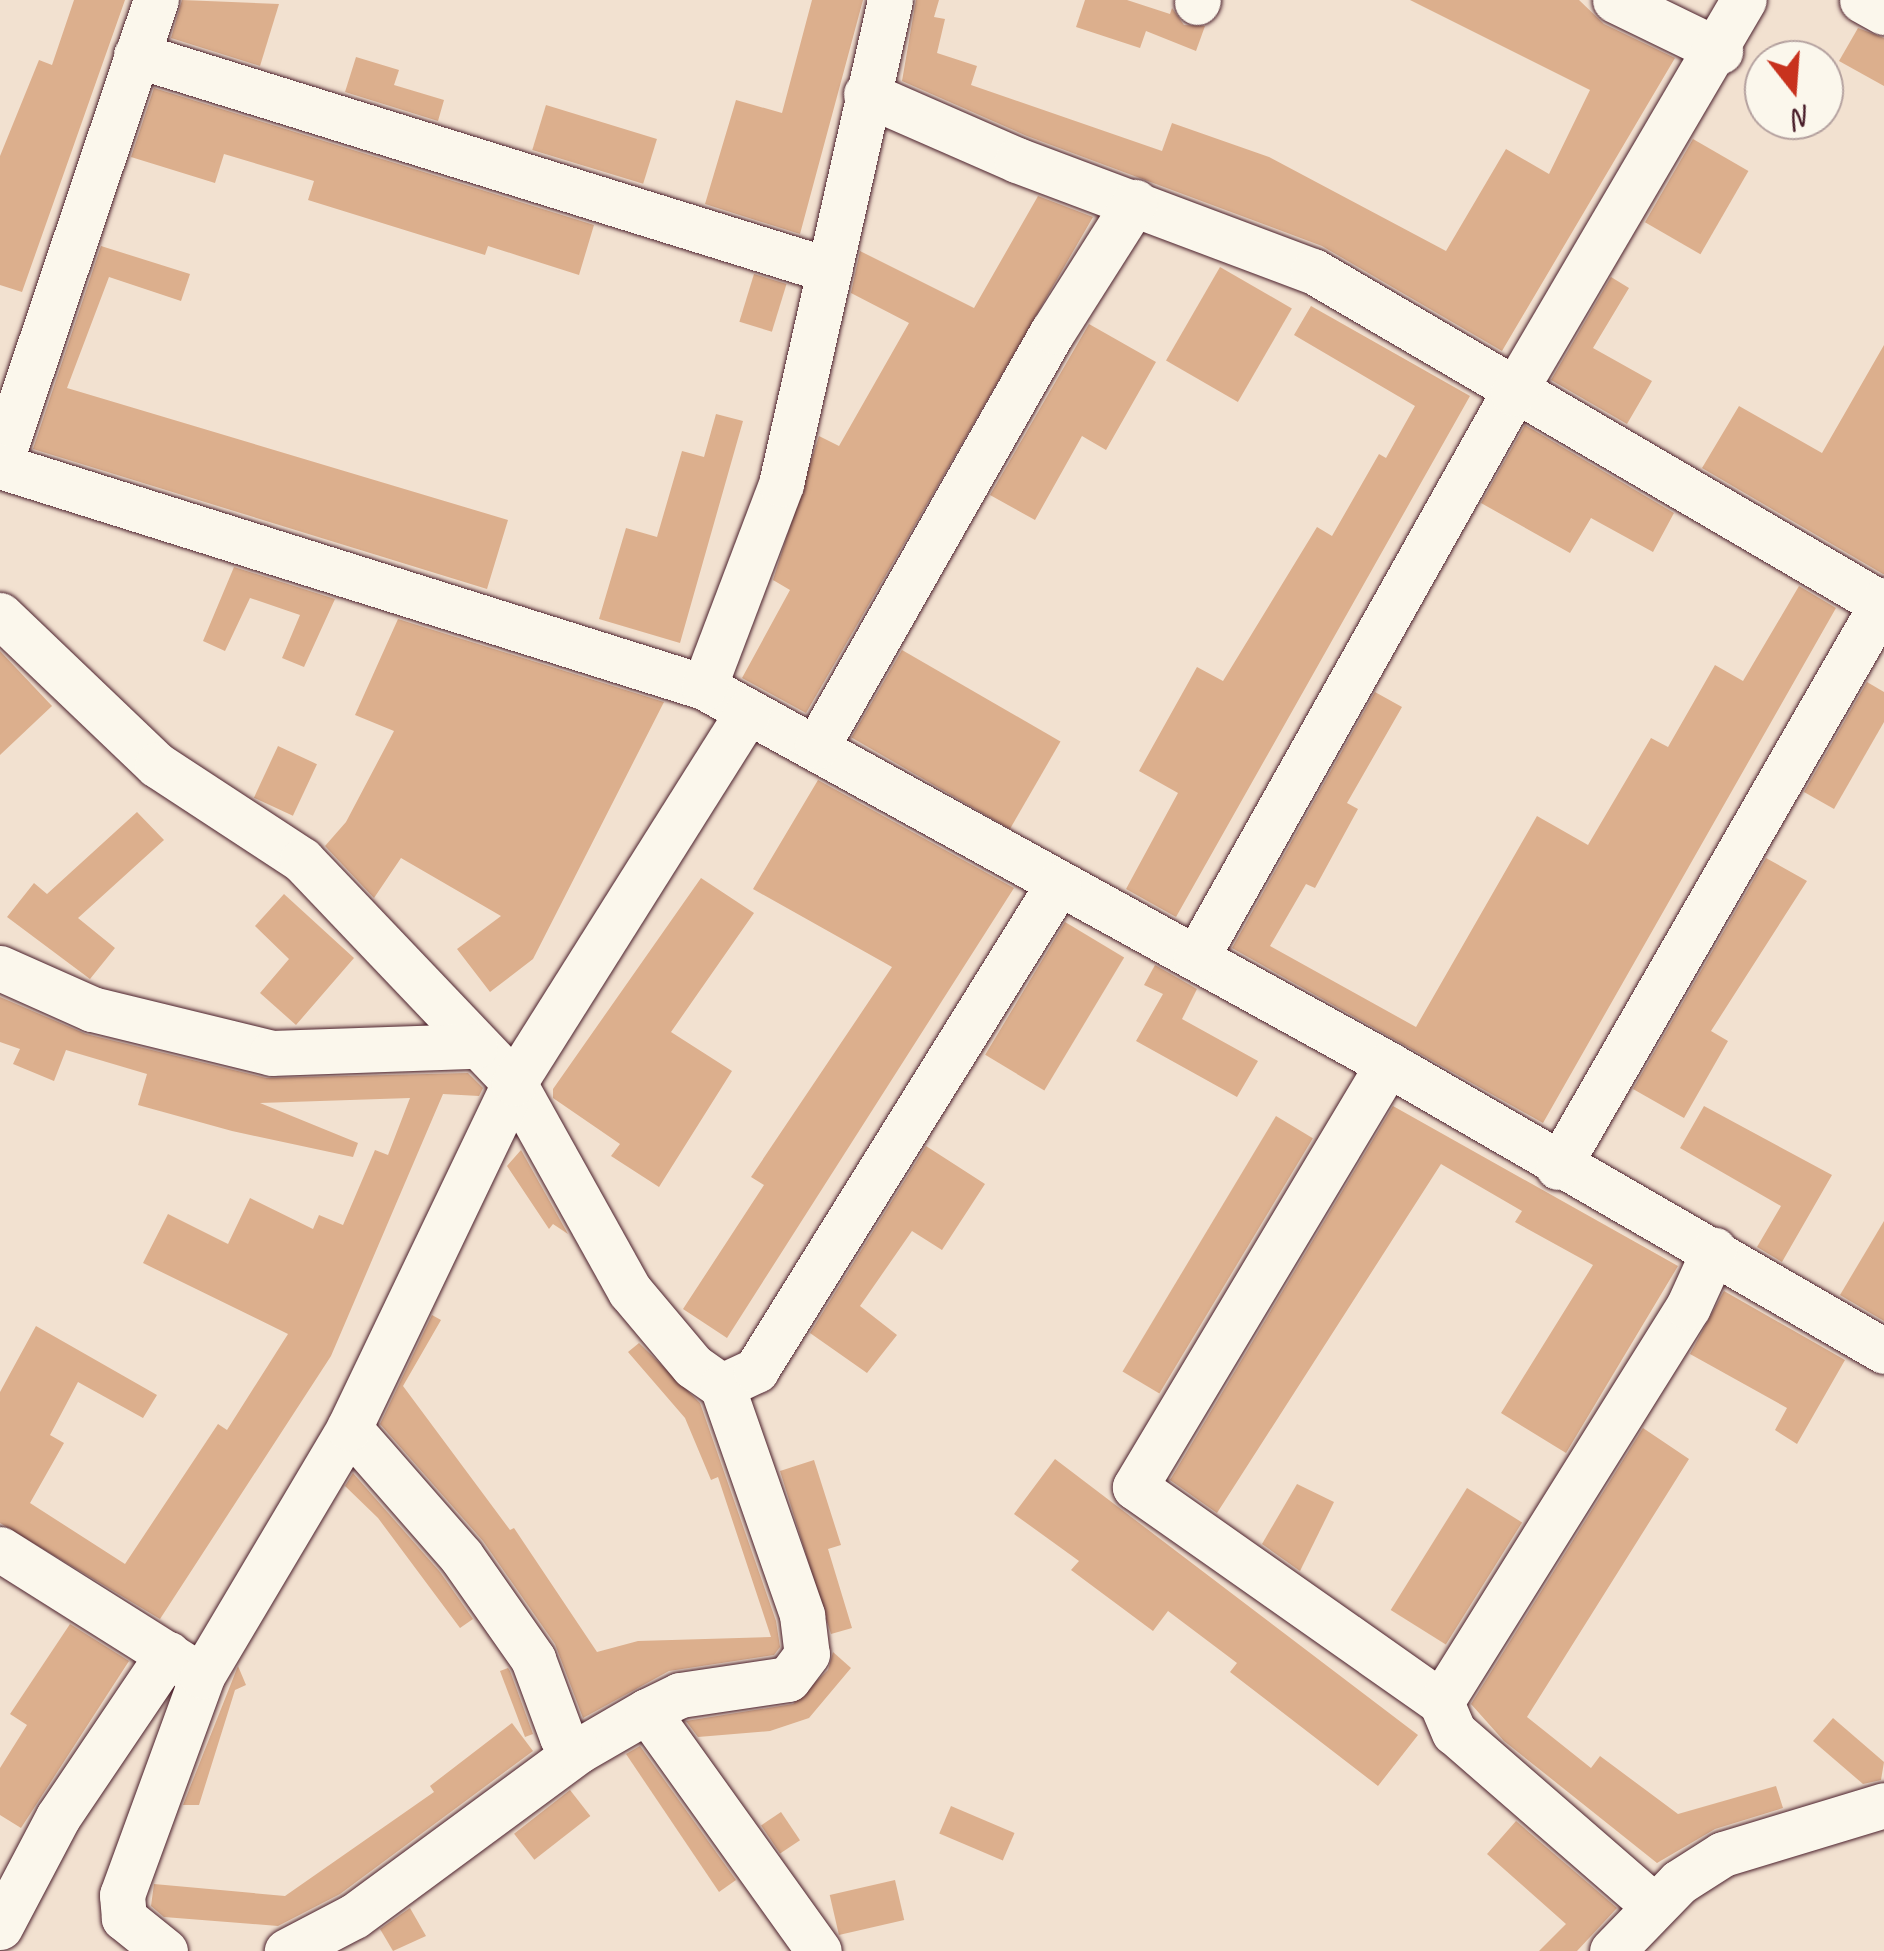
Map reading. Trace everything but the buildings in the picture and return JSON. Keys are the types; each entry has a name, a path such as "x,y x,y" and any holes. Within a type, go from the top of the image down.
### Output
{"street":[{"path":"156,0 0,464 704,687 1388,1064 1558,1167 1714,1250 1884,1351"},
{"path":"704,687 781,484 890,0"},
{"path":"1615,0 1720,50"},
{"path":"1196,958 1513,392 1720,50 1744,0"},
{"path":"1862,0 1884,12"},
{"path":"136,55 829,270"},
{"path":"866,94 1313,271 1513,392 1883,602 1558,1167"},
{"path":"817,746 1054,331 1135,202"},
{"path":"4,625 156,766 302,860 514,1083 630,1291 693,1366 722,1386 802,1615 807,1654 788,1679 680,1695 646,1710 578,1751 354,1916 287,1951"},
{"path":"0,1927 58,1817 185,1665 349,1428 514,1083 748,712"},
{"path":"722,1386 756,1370 1058,884"},
{"path":"0,968 92,1009 272,1053 475,1046"},
{"path":"1388,1064 1136,1488 1441,1702 1454,1732 1653,1905"},
{"path":"1441,1702 1688,1307 1714,1250"},
{"path":"349,1428 461,1556 533,1659 562,1737 578,1751"},
{"path":"0,1549 185,1665"},
{"path":"166,1951 124,1918 122,1895 185,1665"},
{"path":"646,1710 819,1951"},
{"path":"1612,1951 1653,1905 1723,1854 1884,1805"}]}
